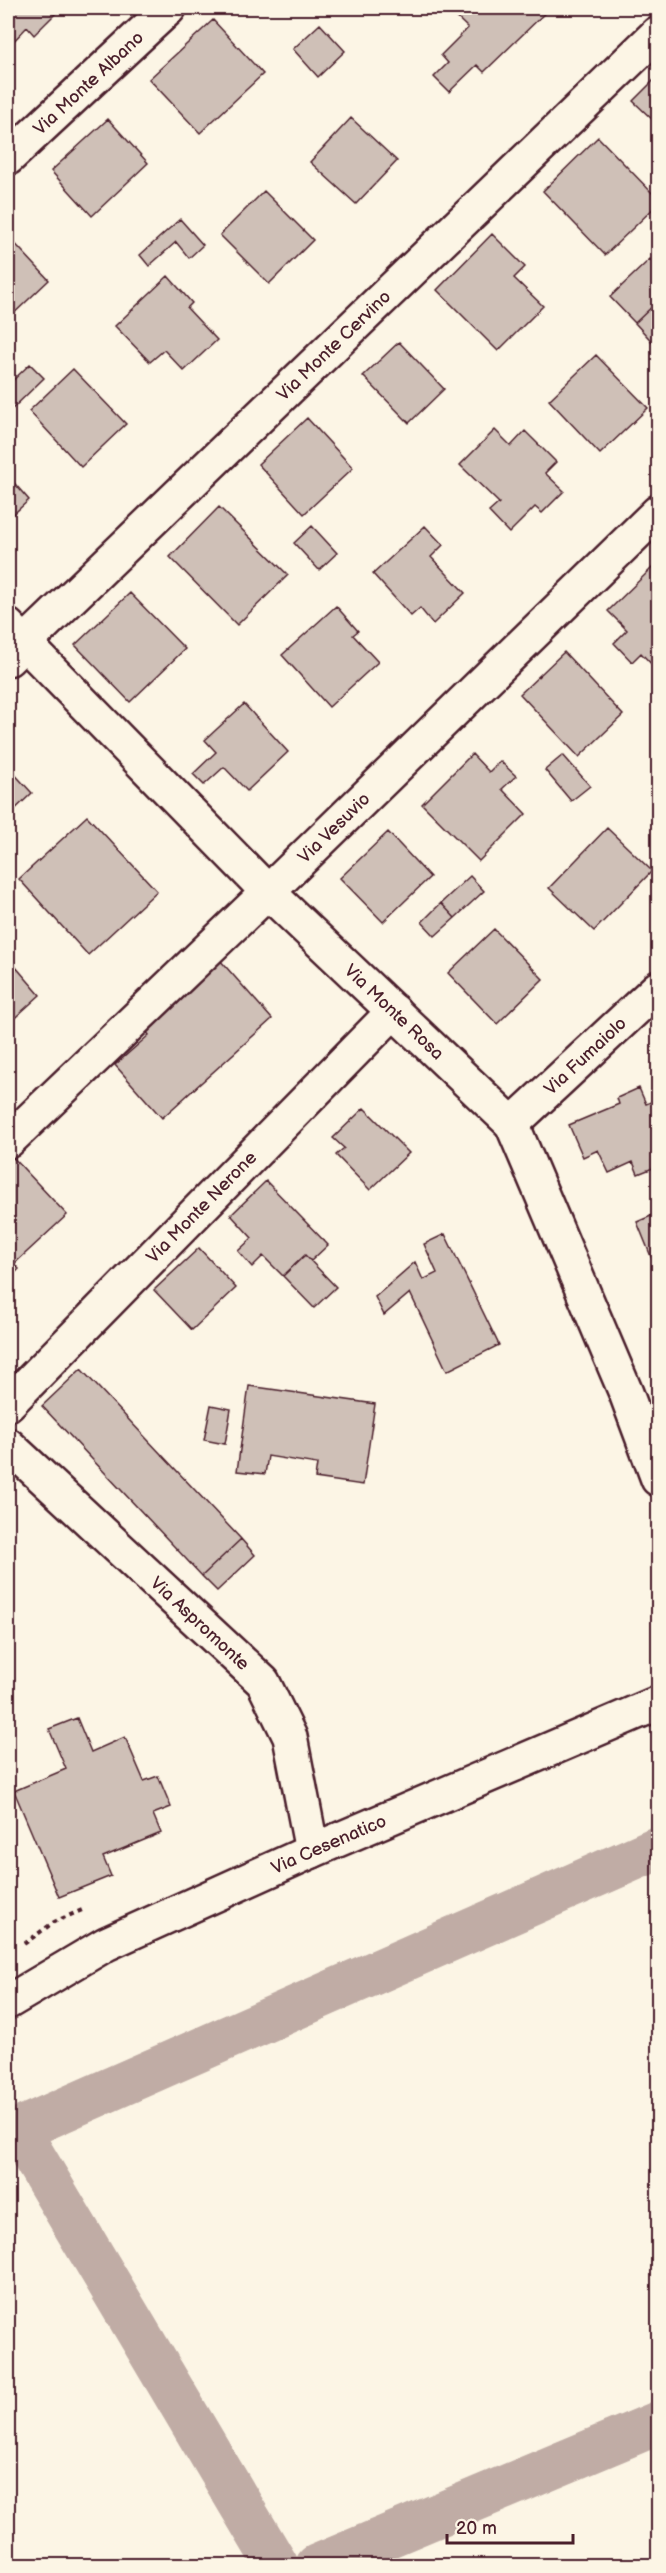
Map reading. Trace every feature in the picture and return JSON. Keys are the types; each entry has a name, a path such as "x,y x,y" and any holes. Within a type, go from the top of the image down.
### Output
{"street":[{"name":"Via Monte Albano","path":"8,158 169,8"},
{"name":"Via Monte Cervino","path":"13,642 658,33"},
{"name":"Via Vesuvio","path":"8,1141 268,892 658,512"},
{"name":"Via Monte Rosa","path":"13,642 268,892 512,1124 626,1394 658,1479"},
{"name":"Via Fumaiolo","path":"512,1124 658,988"},
{"name":"Via Monte Nerone","path":"8,1404 394,1011"},
{"name":"Via Aspromonte","path":"8,1445 263,1682 290,1737 312,1851"},
{"name":"Via Cesenatico","path":"8,2002 106,1944 312,1851 658,1703"}],"building":[{"path":"8,8 61,8 34,35 27,27 8,47"},
{"path":"447,8 550,8 484,72 477,65 449,92 434,77 448,63 441,55 468,28"},
{"path":"213,20 263,74 200,133 149,79"},
{"path":"320,24 345,51 318,77 293,49"},
{"path":"658,76 658,119 655,122 633,101"},
{"path":"351,118 397,161 356,204 310,162"},
{"path":"108,119 148,163 92,216 51,171"},
{"path":"598,137 658,199 658,204 605,255 543,191"},
{"path":"264,191 313,240 269,284 220,235"},
{"path":"180,219 203,245 189,258 176,242 149,266 140,255"},
{"path":"492,234 525,267 514,278 543,306 498,351 437,290"},
{"path":"8,236 49,280 8,319"},
{"path":"650,259 658,268 658,301 635,323 610,297"},
{"path":"168,276 192,303 187,308 217,340 184,371 164,350 150,362 115,326"},
{"path":"658,301 658,348 635,323"},
{"path":"399,342 444,389 409,423 363,376"},
{"path":"596,355 648,408 600,454 549,400"},
{"path":"30,364 44,378 8,413 8,385"},
{"path":"73,369 126,424 81,467 29,411"},
{"path":"307,418 353,468 304,514 258,464"},
{"path":"495,430 511,446 525,431 556,462 545,473 564,491 542,513 535,507 509,533 489,512 499,503 460,465"},
{"path":"8,476 29,500 8,519"},
{"path":"219,507 288,575 237,625 170,557"},
{"path":"312,526 337,553 319,570 294,543"},
{"path":"425,526 443,545 431,557 465,593 433,624 420,608 411,616 373,574"},
{"path":"654,566 658,571 658,671 641,653 632,662 614,643 627,630 608,611"},
{"path":"130,593 185,649 130,702 75,645"},
{"path":"336,606 358,631 353,635 378,662 329,707 282,655"},
{"path":"564,652 623,715 579,757 520,694"},
{"path":"244,704 288,752 247,791 224,767 204,785 193,774 216,752 205,740"},
{"path":"472,754 489,772 500,761 516,776 502,789 526,814 479,861 422,804"},
{"path":"563,755 590,786 571,801 545,770"},
{"path":"8,767 32,793 8,816"},
{"path":"87,816 157,891 88,955 19,879"},
{"path":"607,828 652,871 594,931 549,888"},
{"path":"388,832 430,877 383,922 340,878"},
{"path":"470,876 484,891 455,918 441,903"},
{"path":"441,903 455,918 435,936 422,922"},
{"path":"494,929 543,979 497,1024 448,973"},
{"path":"8,958 40,995 8,1024"},
{"path":"219,959 272,1019 162,1118 115,1065 149,1035 143,1027"},
{"path":"639,1088 646,1104 658,1099 658,1166 638,1174 633,1162 609,1173 598,1150 583,1157 569,1125 619,1104 617,1098"},
{"path":"364,1108 409,1153 370,1190 336,1155 344,1148 333,1138"},
{"path":"10,1154 67,1215 14,1264 19,1269 8,1280 8,1156"},
{"path":"266,1181 328,1245 311,1261 305,1255 283,1276 263,1256 252,1267 238,1251 252,1238 231,1215"},
{"path":"658,1213 658,1256 652,1259 637,1222"},
{"path":"445,1234 499,1345 447,1371 410,1293 384,1315 375,1297 415,1262 423,1280 437,1273 424,1244"},
{"path":"199,1248 236,1288 192,1330 154,1290"},
{"path":"305,1255 336,1287 314,1308 283,1276"},
{"path":"81,1369 241,1539 202,1576 42,1406"},
{"path":"249,1386 375,1404 363,1485 315,1478 317,1464 268,1456 265,1474 237,1471"},
{"path":"211,1405 231,1409 225,1444 204,1440"},
{"path":"241,1539 255,1555 217,1591 202,1576"},
{"path":"77,1718 91,1752 125,1737 144,1781 158,1776 171,1807 153,1814 161,1833 103,1857 111,1876 59,1897 14,1791 66,1769 49,1729"}],"waterway":[{"path":"277,2566 18,2130 658,1848"},
{"path":"317,2566 658,2423"}]}
